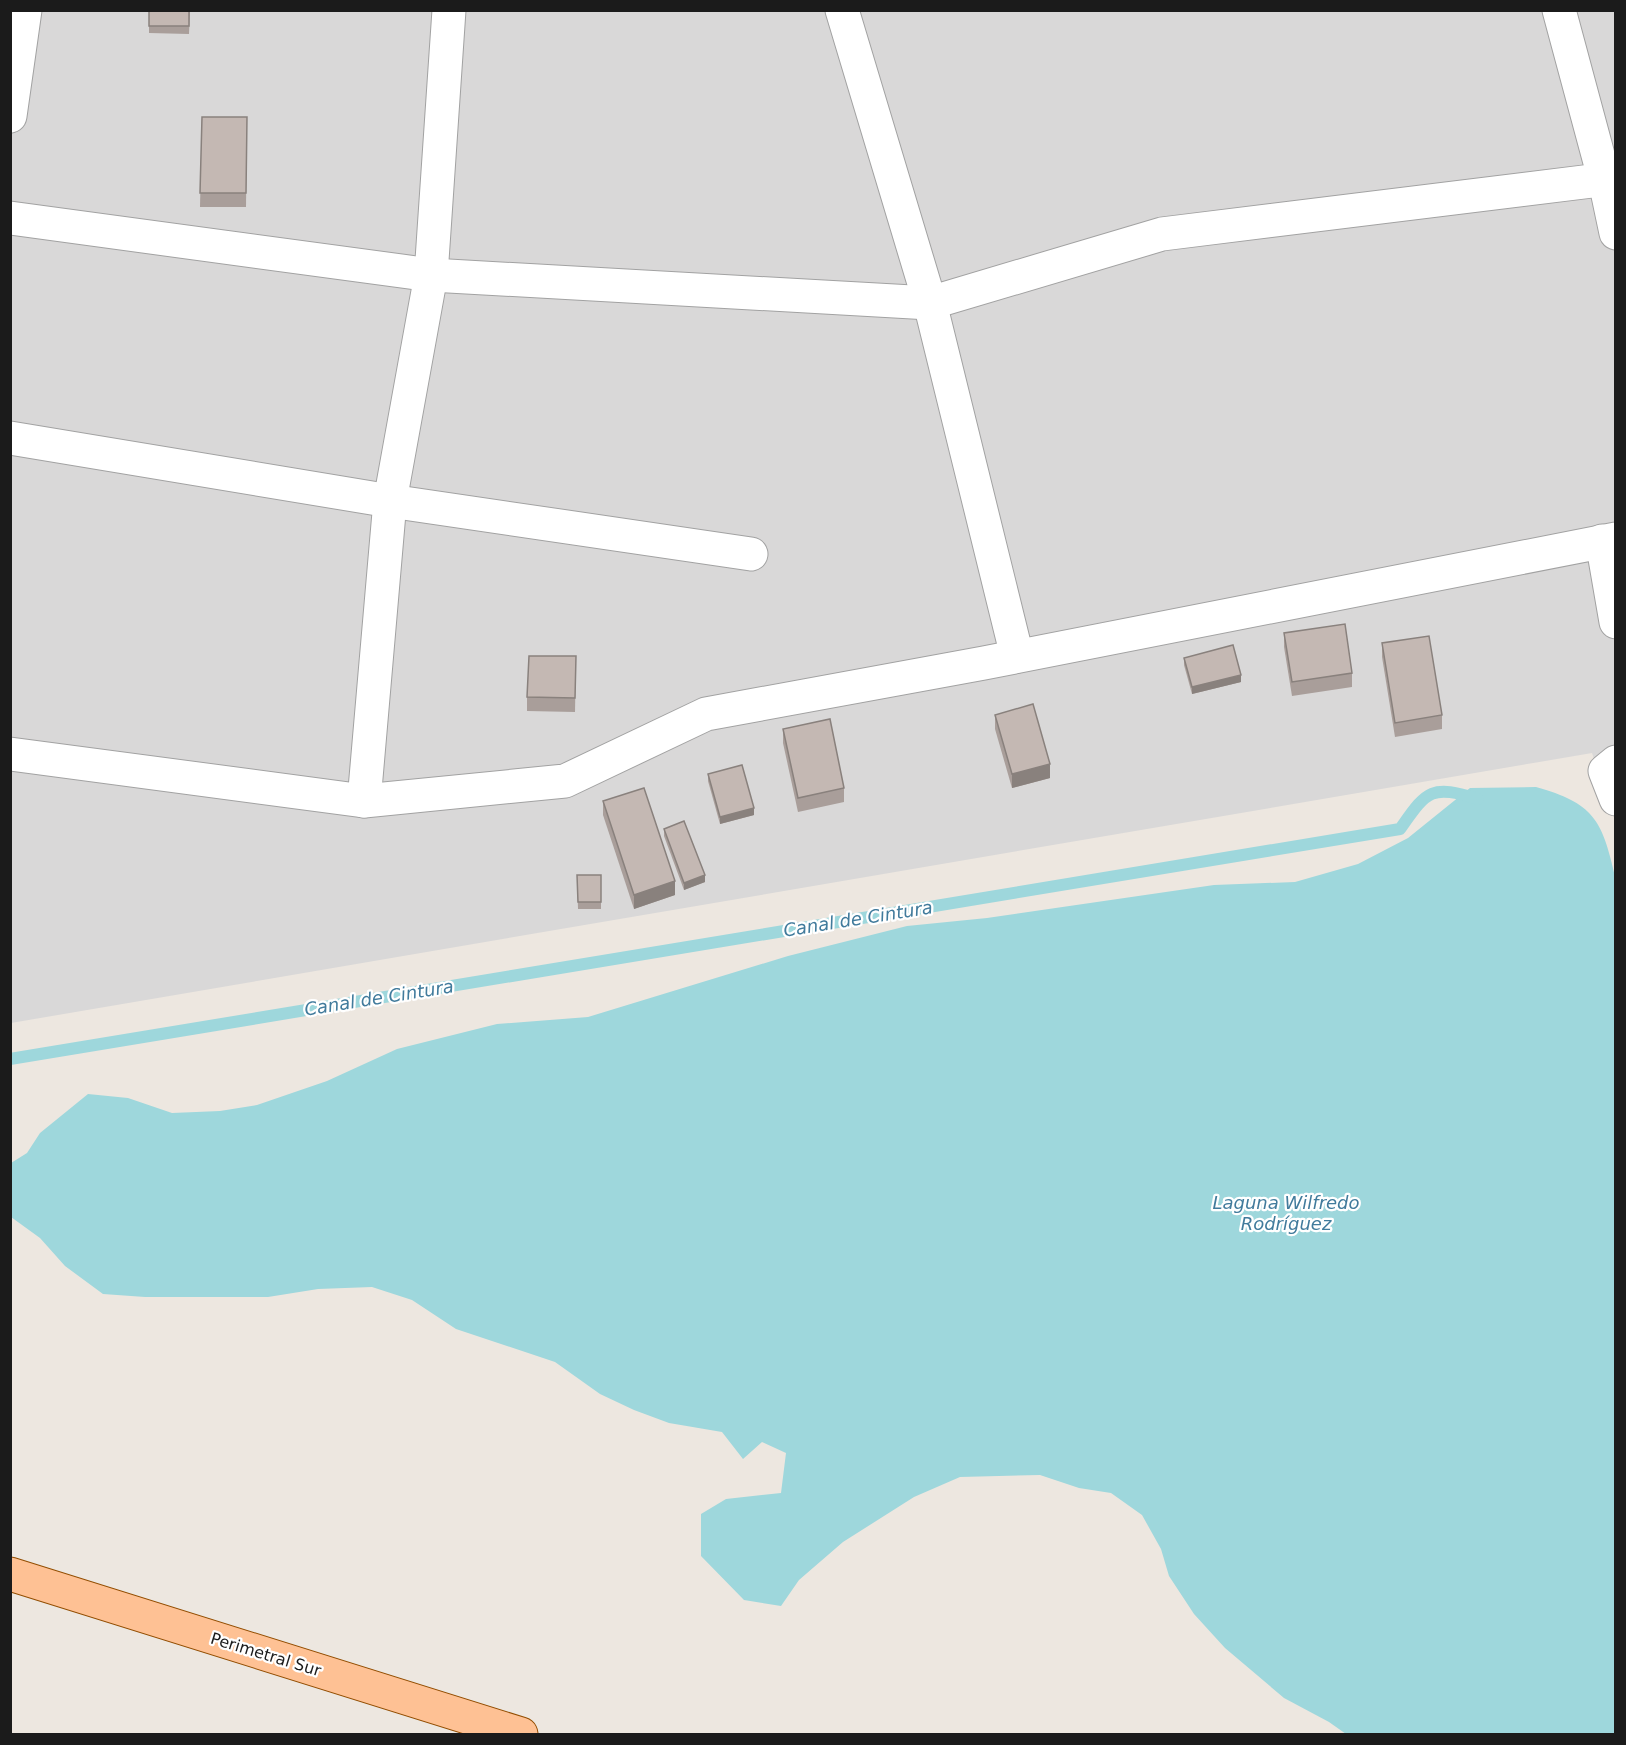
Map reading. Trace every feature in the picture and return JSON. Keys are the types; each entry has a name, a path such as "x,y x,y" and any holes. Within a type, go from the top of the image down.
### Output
{"main road":[{"name":"Perimetral Sur","path":"10,1574 521,1734"}],"street":[{"path":"10,116 25,10"},
{"path":"364,801 390,501 430,274 449,10"},
{"path":"842,10 930,303 1017,656"},
{"path":"1559,10 1610,180 1616,233"},
{"path":"10,218 430,274 930,303 1162,234 1610,180"},
{"path":"10,438 390,501 751,554"},
{"path":"10,754 364,801 565,781 706,714 1017,656 1609,540 1616,622"},
{"path":"1616,762 1605,771 1616,799"}],"shaded area":[{"path":"11,11 1615,11 1615,820 1592,753 11,1023"}],"water":[{"name":"Laguna Wilfredo Rodríguez","path":"1536,787 1571,800 1592,816 1605,840 1615,876 1615,1734 1346,1734 1329,1722 1284,1698 1225,1648 1194,1614 1169,1576 1161,1549 1142,1515 1111,1493 1079,1488 1040,1475 960,1477 914,1497 843,1542 799,1580 781,1606 744,1600 701,1556 701,1514 726,1499 781,1493 786,1453 762,1442 743,1459 722,1432 669,1423 634,1410 600,1394 555,1362 456,1329 412,1300 372,1287 318,1289 268,1297 145,1297 103,1294 65,1266 40,1238 11,1217 11,1163 27,1153 40,1133 88,1094 128,1098 172,1113 220,1111 257,1105 327,1081 397,1049 497,1024 588,1017 788,956 907,926 987,918 1214,885 1295,882 1358,864 1408,838 1470,788"}],"building":[{"path":"149,10 189,10 189,26 149,26"},
{"path":"202,117 247,117 246,193 200,193"},
{"path":"1345,624 1352,673 1292,682 1284,633"},
{"path":"1429,636 1442,715 1395,723 1382,643"},
{"path":"1233,645 1241,675 1192,687 1184,658"},
{"path":"529,656 576,656 575,698 527,697"},
{"path":"1033,704 1050,764 1012,774 995,715"},
{"path":"830,719 844,788 798,798 783,729"},
{"path":"742,765 754,808 720,817 708,774"},
{"path":"644,788 675,881 634,895 603,801"},
{"path":"684,821 705,875 684,883 664,829"},
{"path":"577,875 601,875 601,902 578,902"}],"waterway":[{"name":"Canal de Cintura","path":"10,1059 1400,829 1417,806 1431,794 1449,792 1478,799"}]}
